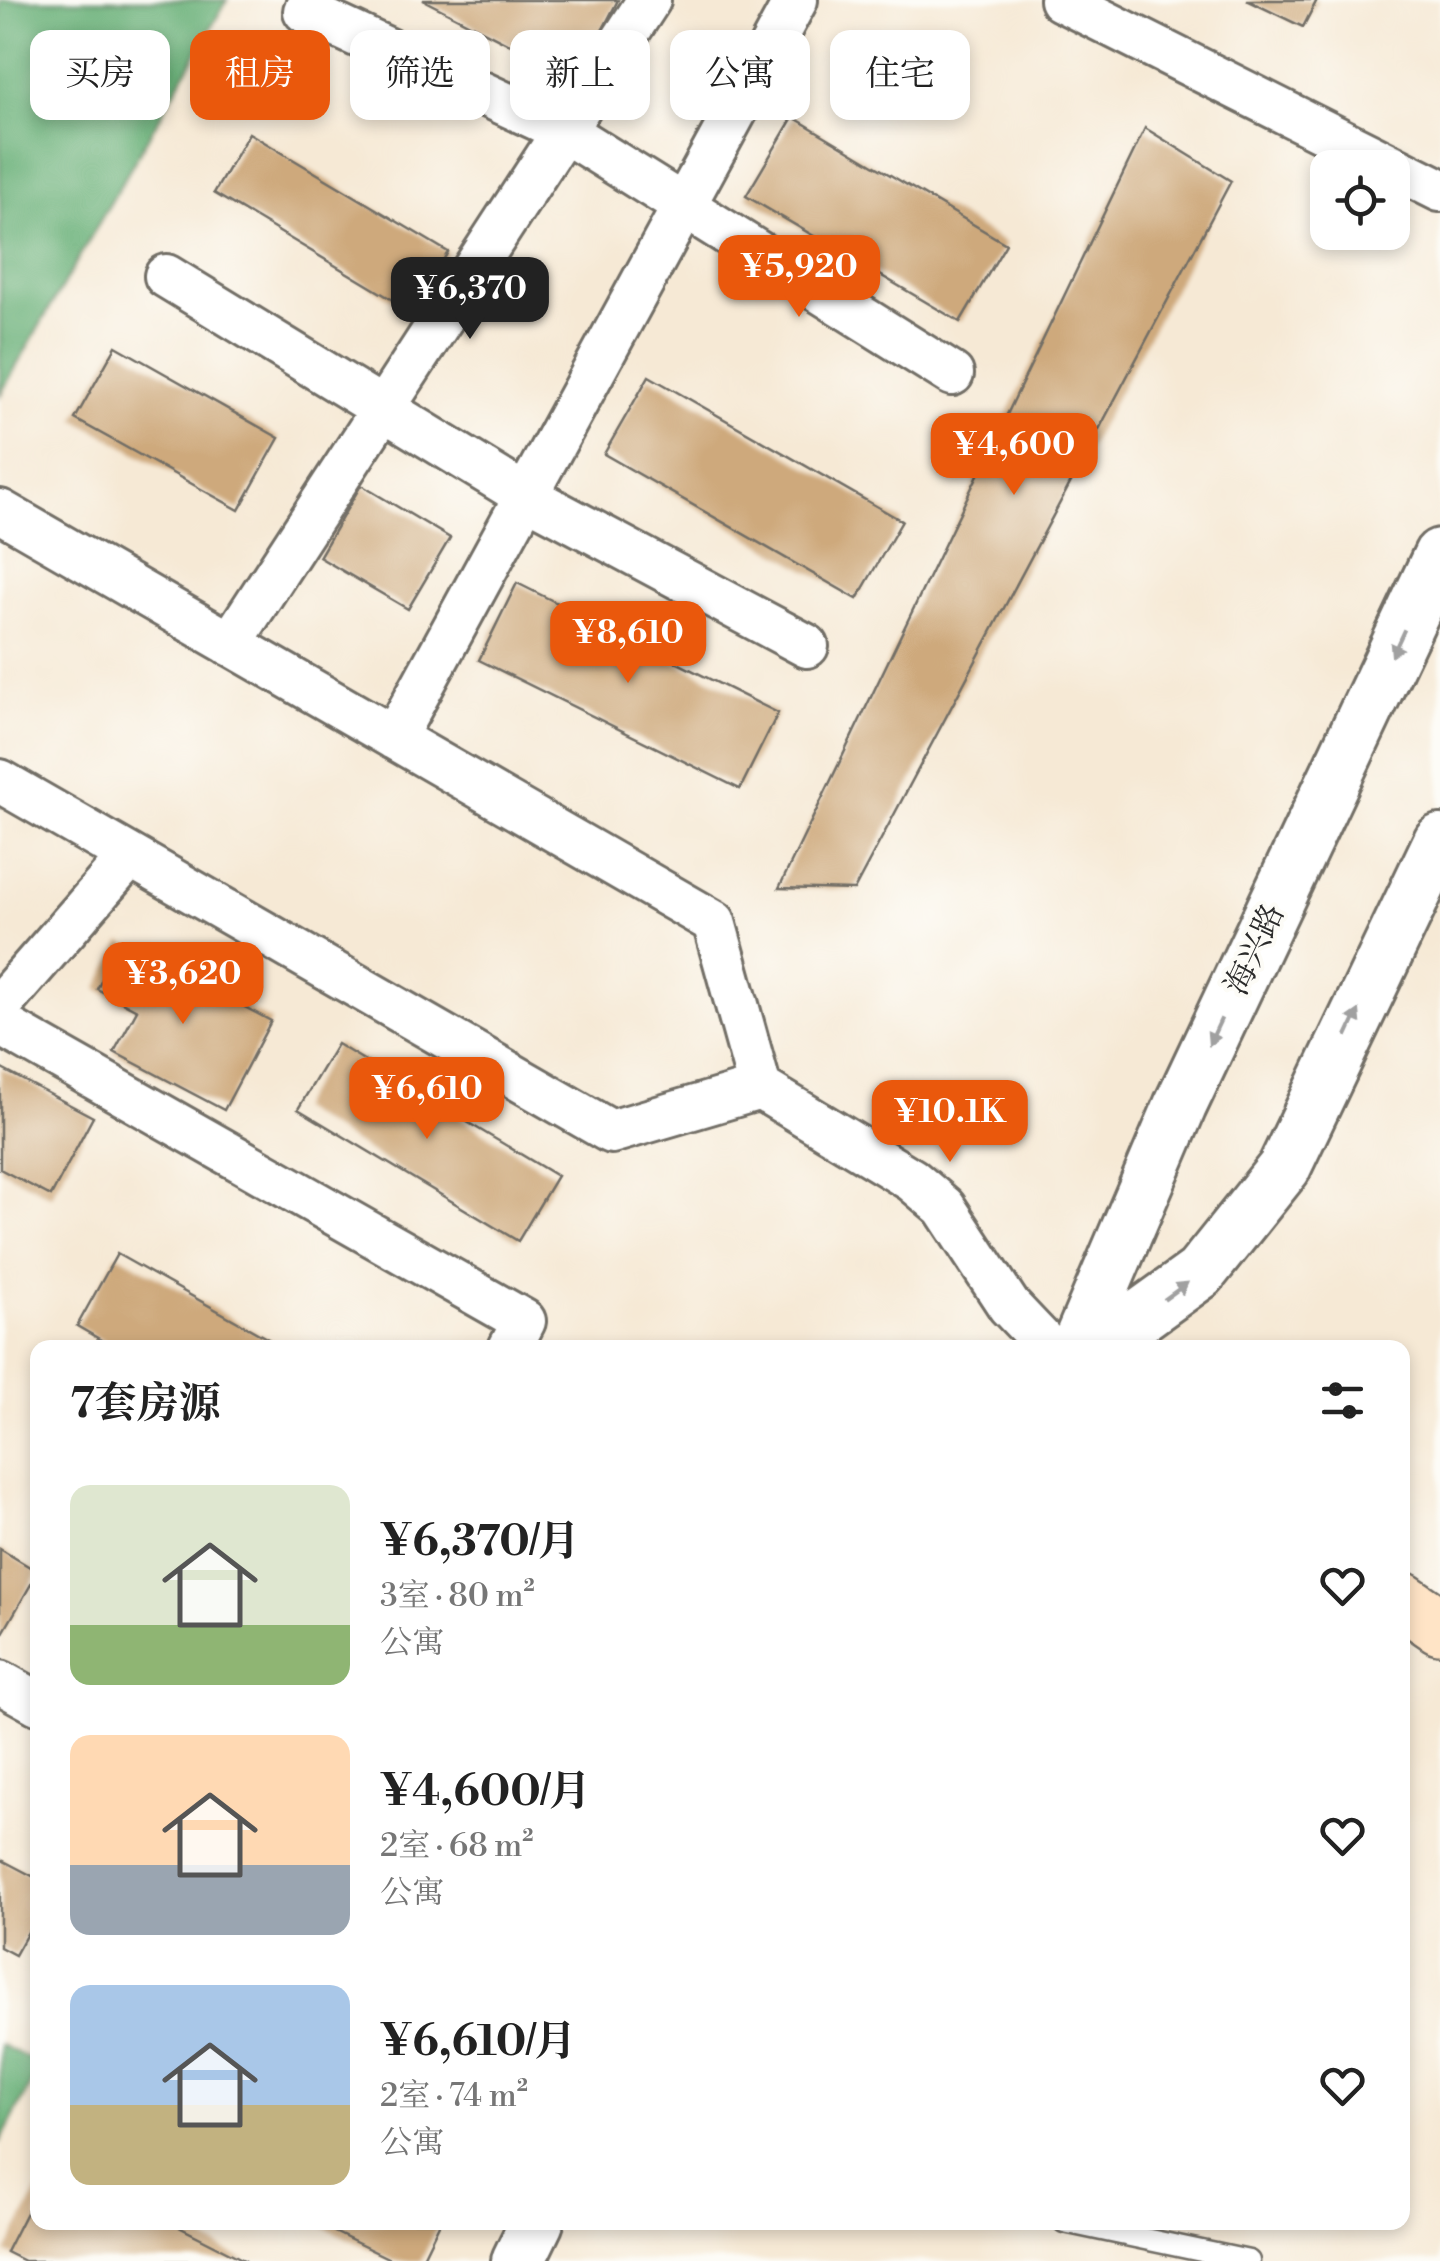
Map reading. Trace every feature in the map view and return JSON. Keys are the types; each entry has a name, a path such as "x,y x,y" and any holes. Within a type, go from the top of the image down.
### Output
{"main road":[{"path":"1410,1605 1440,1626"}],"street":[{"path":"230,644 650,0"},
{"path":"394,738 796,0"},
{"path":"1061,0 1440,190"},
{"path":"305,10 564,131 952,374"},
{"path":"166,276 526,496 807,646"},
{"path":"0,511 714,922 760,1088 912,1180 944,1207 1010,1306 1042,1340"},
{"name":"海兴路","path":"1079,1340 1180,1106 1440,555"},
{"path":"0,781 610,1132 760,1088"},
{"path":"1107,1340 1200,1274 1284,1168 1440,840"},
{"path":"0,1005 130,856"},
{"path":"0,1024 524,1321 514,1340"},
{"path":"0,1682 30,1699"},
{"path":"518,2261 533,2230"}],"lane":[{"path":"1102,2230 1250,2261"}],"green space":[{"path":"0,0 227,0 210,30 190,30 190,64 170,99 170,30 30,30 30,120 158,120 0,395"},
{"path":"0,2044 30,2059 30,2085 0,2143"}],"building":[{"path":"423,0 618,0 602,30 510,30 510,45 490,34 490,30 481,30"},
{"path":"1247,0 1317,0 1303,27"},
{"path":"791,120 798,120 1006,244 960,322 746,196"},
{"path":"1145,128 1231,181 854,890 779,888"},
{"path":"249,133 448,252 413,312 214,193"},
{"path":"116,346 279,438 239,510 75,419"},
{"path":"649,376 902,521 857,599 604,454"},
{"path":"361,485 450,538 408,609 319,557"},
{"path":"517,583 778,713 740,789 479,660"},
{"path":"122,942 271,1021 224,1110 114,1052 137,1010 97,989"},
{"path":"337,1044 557,1176 518,1241 298,1109"},
{"path":"0,1068 93,1117 51,1196 0,1169"},
{"path":"117,1254 270,1340 101,1340 77,1326"},
{"path":"0,1549 30,1567 30,1586 0,1638"},
{"path":"0,1859 30,1875 30,1928 15,1955 0,1947"},
{"path":"30,2205 30,2230 185,2230 246,2261 24,2261 6,2252"},
{"path":"330,2230 436,2230 421,2261 394,2261"}]}
